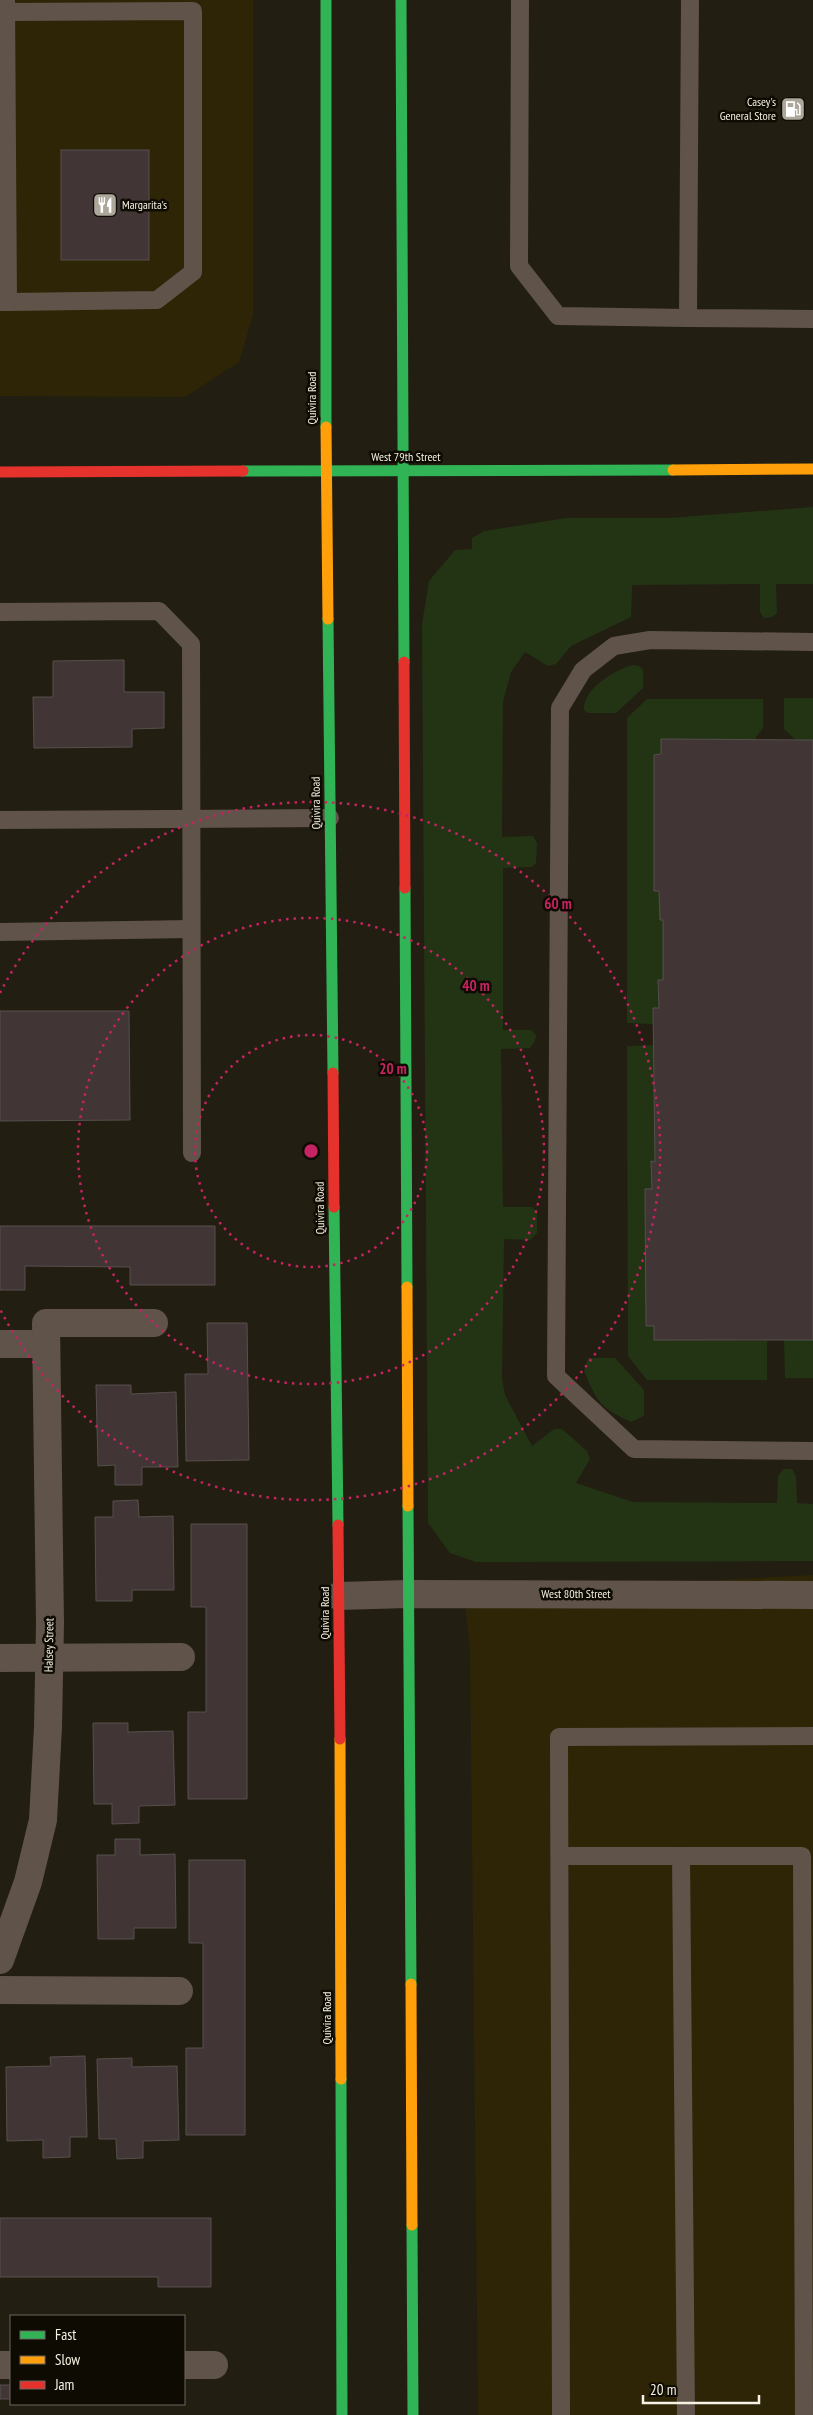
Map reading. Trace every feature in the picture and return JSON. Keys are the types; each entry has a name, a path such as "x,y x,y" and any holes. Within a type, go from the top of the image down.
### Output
{"main road":[{"name":"Quivira Road","path":"326,0 326,472 339,1596 342,2415"},
{"path":"401,0 413,2415"},
{"name":"West 79th Street","path":"0,472 813,469"}],"street":[{"path":"0,1344 46,1334 154,1322"},
{"name":"Halsey Street","path":"0,1960 28,1882 42,1820 49,1658 46,1334"},
{"name":"West 80th Street","path":"339,1596 408,1594 813,1594"},
{"path":"0,1658 181,1658"},
{"path":"0,1990 179,1991"},
{"path":"185,2365 214,2366"}],"lane":[{"path":"520,0 519,266 558,316 813,319"},
{"path":"688,318 690,0"},
{"path":"6,6 193,11 193,272 156,300 4,302 6,6"},
{"path":"0,612 159,611 191,644 192,1152"},
{"path":"813,642 650,640 614,646 584,670 560,708 556,1366 556,1376 634,1449 813,1451"},
{"path":"0,820 330,818"},
{"path":"0,932 191,930"},
{"path":"561,2415 559,1737 813,1736"},
{"path":"560,1856 808,1856 804,2415"},
{"path":"681,1856 686,2415"}],"shaded area":[{"path":"0,0 253,0 253,315 239,362 185,397 0,396"},
{"path":"813,1575 813,2415 478,2415 470,1649 464,1594"}],"green space":[{"path":"813,507 813,584 776,584 777,613 772,617 764,618 760,612 760,584 632,585 631,617 571,646 556,664 548,666 525,652 511,672 503,701 502,837 533,836 537,843 536,863 532,867 503,868 503,1030 531,1030 536,1035 535,1041 530,1048 501,1049 503,1207 532,1207 537,1212 537,1233 530,1240 504,1239 502,1379 505,1395 532,1446 554,1429 562,1429 587,1451 590,1459 576,1483 633,1502 777,1503 778,1476 783,1469 792,1469 796,1476 797,1503 813,1504 813,1561 476,1562 450,1553 428,1523 422,624 429,581 455,550 472,549 472,538 484,531 566,518 669,518"},
{"path":"633,665 639,666 643,670 643,688 616,713 588,713 584,710 588,695 601,681 609,675"},
{"path":"784,698 813,698 813,740 796,740 784,729"},
{"path":"647,699 763,699 763,728 754,740 661,739 661,754 654,755 654,890 659,891 660,919 663,920 663,980 658,980 659,1008 653,1009 653,1024 627,1023 627,718"},
{"path":"653,1045 655,1162 651,1161 652,1189 645,1190 646,1326 654,1326 654,1340 767,1341 767,1380 647,1380 628,1356 627,1046"},
{"path":"784,1340 813,1340 813,1378 785,1378"},
{"path":"588,1358 615,1358 644,1390 644,1416 631,1422 612,1412 601,1403 592,1390 584,1371"}],"building":[{"name":"Margarita's","path":"61,150 149,150 149,260 61,260"},
{"path":"124,660 124,692 164,692 164,728 132,729 132,747 34,748 33,697 53,697 53,661"},
{"path":"661,739 813,740 813,1340 654,1340 654,1326 646,1326 645,1189 652,1189 651,1161 655,1162 653,1008 659,1008 658,980 663,980 663,920 660,920 659,891 654,891 654,755 661,754"},
{"path":"0,1011 129,1011 130,1120 0,1121"},
{"path":"0,1226 215,1226 215,1285 130,1285 130,1267 25,1266 25,1290 0,1290"},
{"path":"207,1323 247,1323 249,1460 186,1461 185,1374 208,1374"},
{"path":"96,1385 131,1385 131,1394 176,1392 178,1467 142,1467 142,1485 115,1485 115,1465 98,1466"},
{"path":"138,1500 139,1517 173,1516 174,1590 132,1590 132,1601 96,1601 95,1517 113,1517 113,1501"},
{"path":"191,1524 247,1524 247,1799 188,1799 188,1712 206,1712 206,1607 191,1607"},
{"path":"93,1723 128,1723 128,1732 173,1731 175,1805 139,1806 139,1823 112,1824 112,1804 94,1804"},
{"path":"115,1839 140,1839 140,1855 175,1854 176,1928 134,1928 134,1939 98,1939 97,1855 115,1855"},
{"path":"189,1860 245,1860 245,2135 186,2135 186,2048 203,2048 203,1943 189,1943"},
{"path":"85,2056 87,2137 70,2137 70,2157 43,2158 43,2140 7,2141 6,2067 51,2066 50,2057"},
{"path":"132,2058 132,2067 177,2066 179,2140 143,2141 143,2158 117,2159 116,2139 99,2139 97,2059"},
{"path":"0,2218 211,2218 211,2287 158,2287 158,2277 0,2277"},
{"path":"0,2385 10,2385 10,2399 0,2399"}],"traffic: fast":[{"path":"326,0 326,427"},
{"path":"401,0 404,662"},
{"path":"243,471 673,470"},
{"path":"328,619 333,1073"},
{"path":"405,888 407,1287"},
{"path":"334,1207 338,1525"},
{"path":"408,1506 411,1984"},
{"path":"341,2079 342,2415"},
{"path":"412,2225 413,2415"}],"traffic: slow":[{"path":"326,427 328,619"},
{"path":"673,470 813,469"},
{"path":"407,1287 408,1506"},
{"path":"340,1739 341,2079"},
{"path":"411,1984 412,2225"}],"traffic: jam":[{"path":"0,472 243,471"},
{"path":"404,662 405,888"},
{"path":"333,1073 334,1207"},
{"path":"338,1525 340,1739"}],"place":[{"name":"Casey's General Store","path":"793,109"},
{"name":"Margarita's","path":"105,205"}]}
